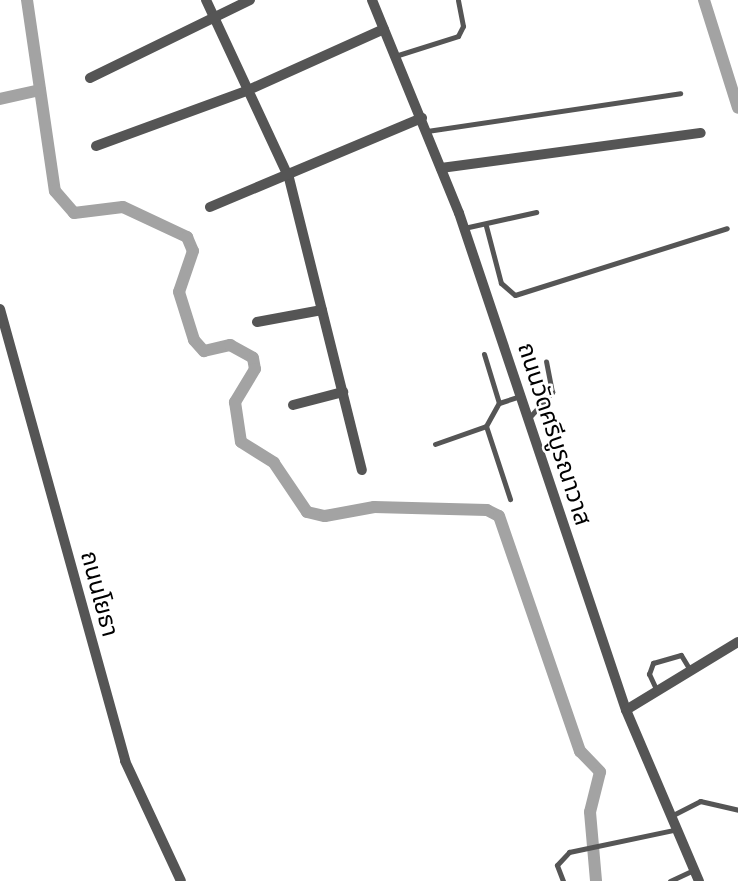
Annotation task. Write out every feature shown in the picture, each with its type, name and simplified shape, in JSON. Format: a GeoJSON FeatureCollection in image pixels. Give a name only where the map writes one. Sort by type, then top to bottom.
{"type":"FeatureCollection","features":[{"type":"Feature","properties":{"kind":"street"},"geometry":{"type":"LineString","coordinates":[[206,0],[246,91],[289,178],[362,470]]}},
{"type":"Feature","properties":{"kind":"street"},"geometry":{"type":"LineString","coordinates":[[90,79],[212,15],[250,0]]}},
{"type":"Feature","properties":{"kind":"street","name":"ถนนวัดศรีบูรณาวาส"},"geometry":{"type":"LineString","coordinates":[[372,0],[422,118],[464,228],[626,709],[697,876]]}},
{"type":"Feature","properties":{"kind":"street"},"geometry":{"type":"LineString","coordinates":[[96,146],[246,91],[384,29]]}},
{"type":"Feature","properties":{"kind":"street"},"geometry":{"type":"LineString","coordinates":[[210,207],[289,178],[422,118]]}},
{"type":"Feature","properties":{"kind":"street"},"geometry":{"type":"LineString","coordinates":[[441,168],[701,132]]}},
{"type":"Feature","properties":{"kind":"street","name":"ถนนโยธา"},"geometry":{"type":"LineString","coordinates":[[0,309],[125,761],[181,881]]}},
{"type":"Feature","properties":{"kind":"street"},"geometry":{"type":"LineString","coordinates":[[257,322],[322,310]]}},
{"type":"Feature","properties":{"kind":"street"},"geometry":{"type":"LineString","coordinates":[[293,405],[343,392]]}},
{"type":"Feature","properties":{"kind":"street"},"geometry":{"type":"LineString","coordinates":[[626,709],[738,642]]}},
{"type":"Feature","properties":{"kind":"lane"},"geometry":{"type":"LineString","coordinates":[[395,56],[458,36],[463,26],[458,0]]}},
{"type":"Feature","properties":{"kind":"lane"},"geometry":{"type":"LineString","coordinates":[[427,131],[680,93]]}},
{"type":"Feature","properties":{"kind":"lane"},"geometry":{"type":"LineString","coordinates":[[464,228],[486,226],[536,212]]}},
{"type":"Feature","properties":{"kind":"lane"},"geometry":{"type":"LineString","coordinates":[[486,226],[501,283],[515,295],[727,228]]}},
{"type":"Feature","properties":{"kind":"lane"},"geometry":{"type":"LineString","coordinates":[[484,354],[499,403]]}},
{"type":"Feature","properties":{"kind":"lane"},"geometry":{"type":"LineString","coordinates":[[527,420],[552,392],[546,362]]}},
{"type":"Feature","properties":{"kind":"lane"},"geometry":{"type":"LineString","coordinates":[[435,444],[486,426],[499,403],[520,396]]}},
{"type":"Feature","properties":{"kind":"lane"},"geometry":{"type":"LineString","coordinates":[[486,426],[510,499]]}},
{"type":"Feature","properties":{"kind":"lane"},"geometry":{"type":"LineString","coordinates":[[657,691],[649,674],[653,663],[681,655],[690,671]]}},
{"type":"Feature","properties":{"kind":"lane"},"geometry":{"type":"LineString","coordinates":[[671,816],[700,801],[738,810]]}},
{"type":"Feature","properties":{"kind":"lane"},"geometry":{"type":"LineString","coordinates":[[563,881],[561,857],[612,841],[678,829]]}},
{"type":"Feature","properties":{"kind":"lane"},"geometry":{"type":"LineString","coordinates":[[670,881],[697,876]]}},
{"type":"Feature","properties":{"kind":"waterway"},"geometry":{"type":"LineString","coordinates":[[27,0],[55,191],[74,213],[123,207],[187,237],[193,251],[179,292],[194,340],[204,351],[230,345],[253,358],[255,369],[235,402],[241,442],[274,463],[307,512],[325,516],[374,507],[487,510],[499,516],[580,751],[600,772],[590,812],[596,881]]}},
{"type":"Feature","properties":{"kind":"waterway"},"geometry":{"type":"LineString","coordinates":[[704,0],[738,108]]}},
{"type":"Feature","properties":{"kind":"waterway"},"geometry":{"type":"LineString","coordinates":[[0,99],[40,90]]}}]}
